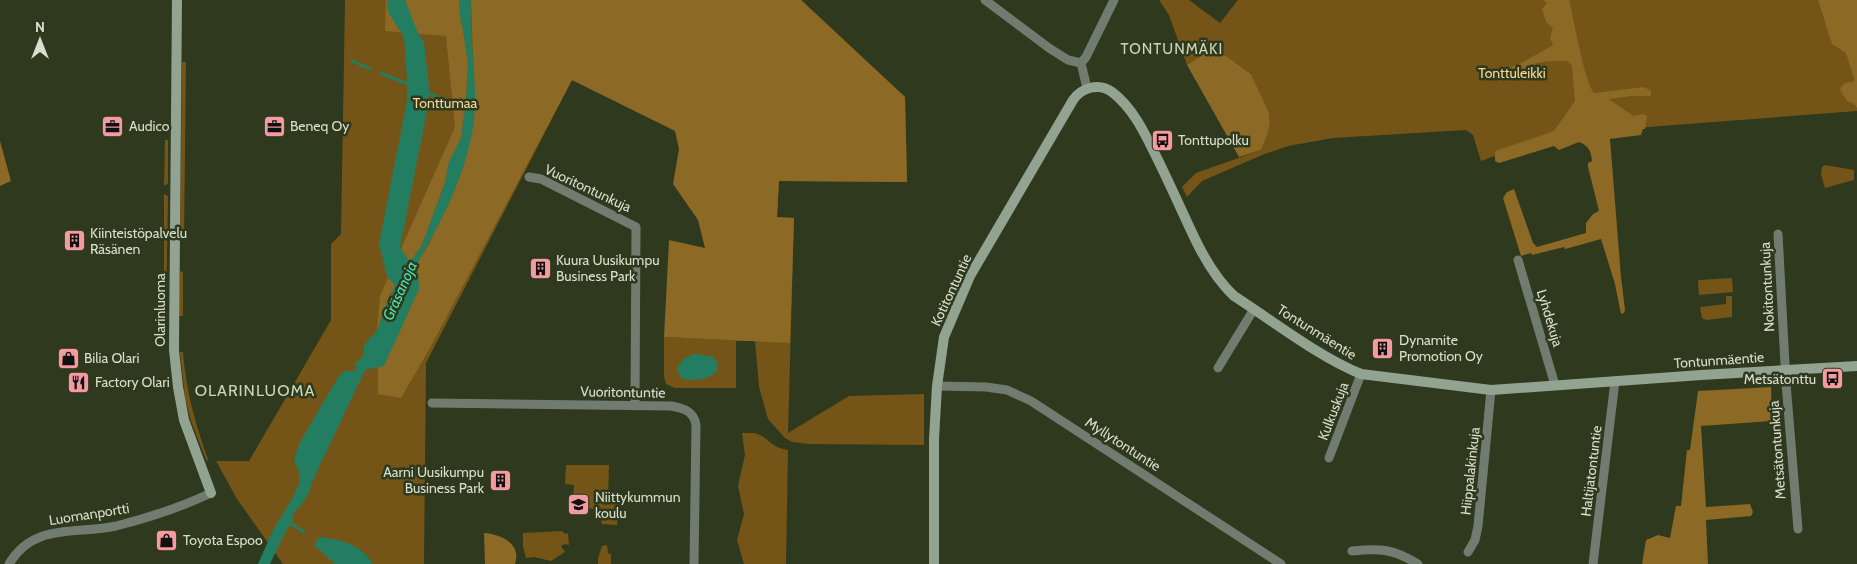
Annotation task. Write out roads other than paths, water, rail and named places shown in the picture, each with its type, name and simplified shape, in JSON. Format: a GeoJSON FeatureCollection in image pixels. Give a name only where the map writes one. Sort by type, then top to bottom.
{"type":"FeatureCollection","features":[{"type":"Feature","properties":{"kind":"street","name":"Olarinluoma"},"geometry":{"type":"LineString","coordinates":[[177,0],[174,350],[184,420],[211,493]]}},
{"type":"Feature","properties":{"kind":"street"},"geometry":{"type":"LineString","coordinates":[[984,0],[1049,48],[1068,60],[1081,62]]}},
{"type":"Feature","properties":{"kind":"street"},"geometry":{"type":"LineString","coordinates":[[1081,62],[1086,57],[1114,0]]}},
{"type":"Feature","properties":{"kind":"street"},"geometry":{"type":"LineString","coordinates":[[1081,62],[1087,88]]}},
{"type":"Feature","properties":{"kind":"street","name":"Tontunmäentie"},"geometry":{"type":"LineString","coordinates":[[1087,88],[1103,88],[1112,91],[1135,117],[1178,199],[1197,244],[1216,277],[1234,296],[1342,365],[1361,374],[1491,390],[1857,366]]}},
{"type":"Feature","properties":{"kind":"street","name":"Kotitontuntie"},"geometry":{"type":"LineString","coordinates":[[934,564],[934,438],[937,386],[944,337],[970,276],[1073,100],[1078,93],[1087,88]]}},
{"type":"Feature","properties":{"kind":"street","name":"Vuoritontunkuja"},"geometry":{"type":"LineString","coordinates":[[529,177],[541,179],[636,227],[635,406]]}},
{"type":"Feature","properties":{"kind":"street","name":"Nokitontunkuja"},"geometry":{"type":"LineString","coordinates":[[1778,234],[1785,370]]}},
{"type":"Feature","properties":{"kind":"street","name":"Lyhdekuja"},"geometry":{"type":"LineString","coordinates":[[1518,260],[1555,385]]}},
{"type":"Feature","properties":{"kind":"street"},"geometry":{"type":"LineString","coordinates":[[1218,368],[1254,309]]}},
{"type":"Feature","properties":{"kind":"street","name":"Metsätontunkuja"},"geometry":{"type":"LineString","coordinates":[[1785,370],[1798,528]]}},
{"type":"Feature","properties":{"kind":"street","name":"Kulkuskuja"},"geometry":{"type":"LineString","coordinates":[[1329,458],[1361,374]]}},
{"type":"Feature","properties":{"kind":"street","name":"Haltijatontuntie"},"geometry":{"type":"LineString","coordinates":[[1593,564],[1615,381]]}},
{"type":"Feature","properties":{"kind":"street","name":"Myllytontuntie"},"geometry":{"type":"LineString","coordinates":[[937,386],[986,387],[1007,390],[1031,401],[1281,564]]}},
{"type":"Feature","properties":{"kind":"street","name":"Hiippalakinkuja"},"geometry":{"type":"LineString","coordinates":[[1468,552],[1475,540],[1478,526],[1491,390]]}},
{"type":"Feature","properties":{"kind":"street","name":"Vuoritontuntie"},"geometry":{"type":"LineString","coordinates":[[432,402],[671,406],[690,412],[695,419],[694,564]]}},
{"type":"Feature","properties":{"kind":"street","name":"Luomanportti"},"geometry":{"type":"LineString","coordinates":[[9,564],[24,546],[45,534],[115,526],[156,514],[211,493]]}},
{"type":"Feature","properties":{"kind":"street"},"geometry":{"type":"LineString","coordinates":[[1352,551],[1390,550],[1418,564]]}},
{"type":"Feature","properties":{"kind":"water","name":"Gräsanoja"},"geometry":{"type":"Polygon","coordinates":[[[387,0],[405,0],[417,31],[424,43],[429,88],[428,106],[400,247],[410,262],[422,245],[445,183],[449,162],[461,138],[466,102],[468,63],[459,0],[471,0],[475,80],[473,129],[454,191],[436,230],[415,267],[418,271],[419,289],[384,366],[365,370],[307,495],[300,507],[293,513],[292,524],[287,529],[270,564],[258,564],[273,530],[300,482],[299,472],[294,460],[300,442],[339,376],[346,370],[352,372],[357,368],[355,364],[364,355],[364,345],[377,331],[395,286],[387,276],[379,244],[407,101],[407,80],[404,37],[388,12],[387,0]]]}},
{"type":"Feature","properties":{"kind":"water"},"geometry":{"type":"Polygon","coordinates":[[[696,354],[713,357],[717,364],[714,374],[694,380],[681,378],[677,369],[680,363],[687,357],[696,354]]]}},
{"type":"Feature","properties":{"kind":"water"},"geometry":{"type":"Polygon","coordinates":[[[319,537],[342,541],[356,547],[373,564],[335,564],[314,545],[319,537]]]}},
{"type":"Feature","properties":{"kind":"waterway"},"geometry":{"type":"LineString","coordinates":[[352,61],[370,69]]}},
{"type":"Feature","properties":{"kind":"waterway"},"geometry":{"type":"LineString","coordinates":[[381,73],[410,85]]}},
{"type":"Feature","properties":{"kind":"waterway"},"geometry":{"type":"LineString","coordinates":[[425,92],[468,109]]}},
{"type":"Feature","properties":{"kind":"waterway"},"geometry":{"type":"LineString","coordinates":[[290,523],[304,532]]}},
{"type":"Feature","properties":{"kind":"place","name":"Audico"},"geometry":{"type":"Point","coordinates":[113,126]}},
{"type":"Feature","properties":{"kind":"place","name":"Beneq Oy"},"geometry":{"type":"Point","coordinates":[274,126]}},
{"type":"Feature","properties":{"kind":"place","name":"Tonttupolku"},"geometry":{"type":"Point","coordinates":[1162,140]}},
{"type":"Feature","properties":{"kind":"place","name":"Kiinteistöpalvelu Räsänen"},"geometry":{"type":"Point","coordinates":[74,241]}},
{"type":"Feature","properties":{"kind":"place","name":"Kuura Uusikumpu Business Park"},"geometry":{"type":"Point","coordinates":[540,268]}},
{"type":"Feature","properties":{"kind":"place","name":"Dynamite Promotion Oy"},"geometry":{"type":"Point","coordinates":[1383,348]}},
{"type":"Feature","properties":{"kind":"place","name":"Bilia Olari"},"geometry":{"type":"Point","coordinates":[68,358]}},
{"type":"Feature","properties":{"kind":"place","name":"Metsätonttu"},"geometry":{"type":"Point","coordinates":[1832,379]}},
{"type":"Feature","properties":{"kind":"place","name":"Factory Olari"},"geometry":{"type":"Point","coordinates":[79,382]}},
{"type":"Feature","properties":{"kind":"place","name":"Aarni Uusikumpu Business Park"},"geometry":{"type":"Point","coordinates":[500,480]}},
{"type":"Feature","properties":{"kind":"place","name":"Niittykummun koulu"},"geometry":{"type":"Point","coordinates":[579,505]}},
{"type":"Feature","properties":{"kind":"place","name":"Toyota Espoo"},"geometry":{"type":"Point","coordinates":[167,540]}},
{"type":"Feature","properties":{"kind":"district","name":"TONTUNMÄKI"},"geometry":{"type":"Point","coordinates":[1172,49]}},
{"type":"Feature","properties":{"kind":"district","name":"OLARINLUOMA"},"geometry":{"type":"Point","coordinates":[255,390]}},
{"type":"Feature","properties":{"kind":"park label","name":"Tonttuleikki"},"geometry":{"type":"Point","coordinates":[1512,73]}},
{"type":"Feature","properties":{"kind":"park label","name":"Tonttumaa"},"geometry":{"type":"Point","coordinates":[445,103]}}]}
